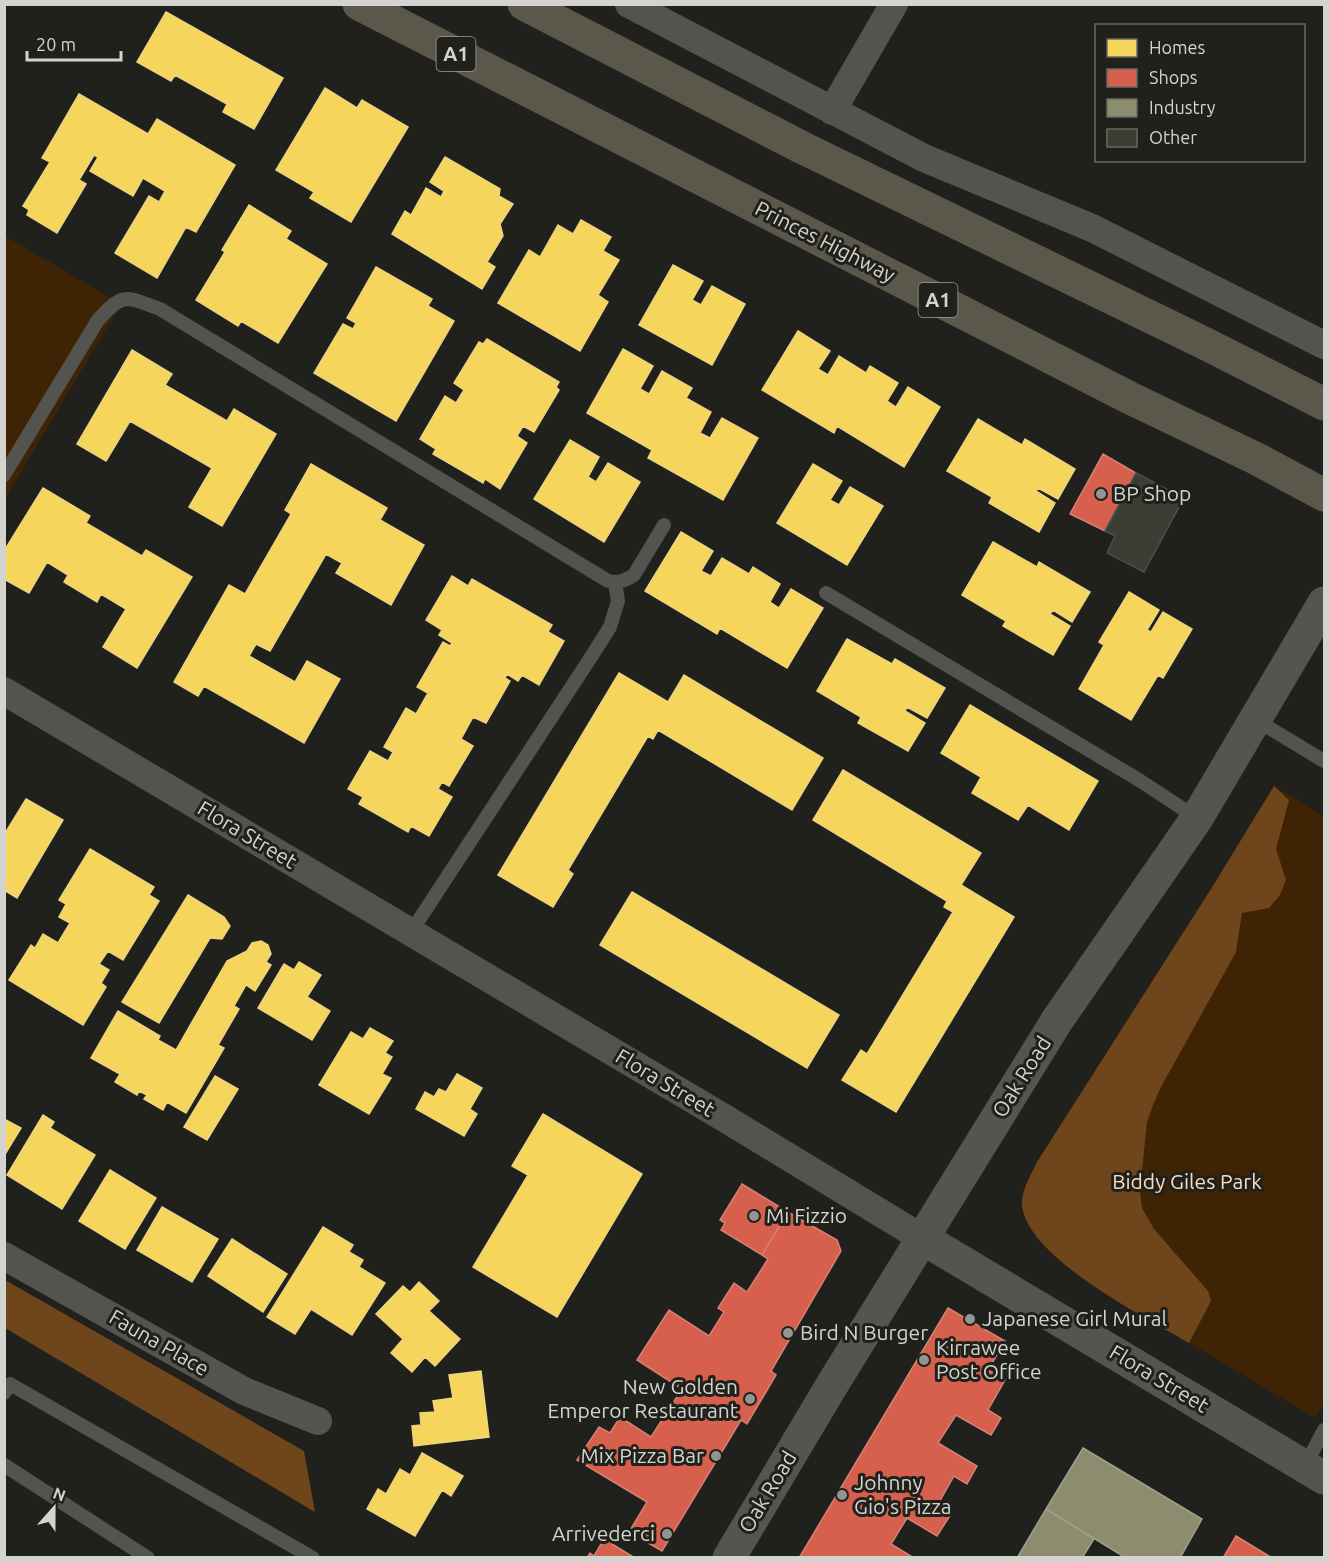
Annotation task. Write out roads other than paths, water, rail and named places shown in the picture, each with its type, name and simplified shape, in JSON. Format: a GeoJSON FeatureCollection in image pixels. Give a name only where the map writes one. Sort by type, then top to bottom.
{"type":"FeatureCollection","features":[{"type":"Feature","properties":{"kind":"highway","name":"Princes Highway"},"geometry":{"type":"LineString","coordinates":[[359,4],[1119,393],[1257,459],[1324,495]]}},
{"type":"Feature","properties":{"kind":"highway"},"geometry":{"type":"LineString","coordinates":[[524,4],[803,148],[1204,343],[1324,404]]}},
{"type":"Feature","properties":{"kind":"street"},"geometry":{"type":"LineString","coordinates":[[629,4],[924,158],[1092,228],[1324,345]]}},
{"type":"Feature","properties":{"kind":"street"},"geometry":{"type":"LineString","coordinates":[[832,111],[894,4]]}},
{"type":"Feature","properties":{"kind":"street","name":"Oak Road"},"geometry":{"type":"LineString","coordinates":[[729,1557],[832,1384],[1056,1022],[1197,818],[1324,603]]}},
{"type":"Feature","properties":{"kind":"street","name":"Flora Street"},"geometry":{"type":"LineString","coordinates":[[4,690],[1315,1472]]}},
{"type":"Feature","properties":{"kind":"street","name":"Fauna Place"},"geometry":{"type":"LineString","coordinates":[[4,1256],[244,1391],[318,1421]]}},
{"type":"Feature","properties":{"kind":"lane"},"geometry":{"type":"LineString","coordinates":[[4,475],[98,320],[111,306],[120,300],[129,298],[160,309],[608,581],[615,583],[628,579],[634,574],[664,525]]}},
{"type":"Feature","properties":{"kind":"lane"},"geometry":{"type":"LineString","coordinates":[[411,932],[610,627],[618,601],[615,583]]}},
{"type":"Feature","properties":{"kind":"lane"},"geometry":{"type":"LineString","coordinates":[[826,593],[1139,780],[1197,818]]}},
{"type":"Feature","properties":{"kind":"lane"},"geometry":{"type":"LineString","coordinates":[[1256,720],[1324,761]]}},
{"type":"Feature","properties":{"kind":"lane"},"geometry":{"type":"LineString","coordinates":[[4,1394],[10,1384],[313,1557]]}},
{"type":"Feature","properties":{"kind":"lane"},"geometry":{"type":"LineString","coordinates":[[1315,1472],[1324,1431]]}},
{"type":"Feature","properties":{"kind":"lane"},"geometry":{"type":"LineString","coordinates":[[4,1465],[148,1557]]}},
{"type":"Feature","properties":{"kind":"place","name":"BP Shop"},"geometry":{"type":"Point","coordinates":[1101,494]}},
{"type":"Feature","properties":{"kind":"place","name":"Mi Fizzio"},"geometry":{"type":"Point","coordinates":[754,1216]}},
{"type":"Feature","properties":{"kind":"place","name":"Japanese Girl Mural"},"geometry":{"type":"Point","coordinates":[970,1319]}},
{"type":"Feature","properties":{"kind":"place","name":"Bird N Burger"},"geometry":{"type":"Point","coordinates":[788,1333]}},
{"type":"Feature","properties":{"kind":"place","name":"Kirrawee Post Office"},"geometry":{"type":"Point","coordinates":[924,1360]}},
{"type":"Feature","properties":{"kind":"place","name":"New Golden Emperor Restaurant"},"geometry":{"type":"Point","coordinates":[750,1399]}},
{"type":"Feature","properties":{"kind":"place","name":"Mix Pizza Bar"},"geometry":{"type":"Point","coordinates":[716,1456]}},
{"type":"Feature","properties":{"kind":"place","name":"Johnny Gio's Pizza"},"geometry":{"type":"Point","coordinates":[842,1495]}},
{"type":"Feature","properties":{"kind":"place","name":"Arrivederci"},"geometry":{"type":"Point","coordinates":[667,1534]}},
{"type":"Feature","properties":{"kind":"park label","name":"Biddy Giles Park"},"geometry":{"type":"Point","coordinates":[1187,1182]}}]}
